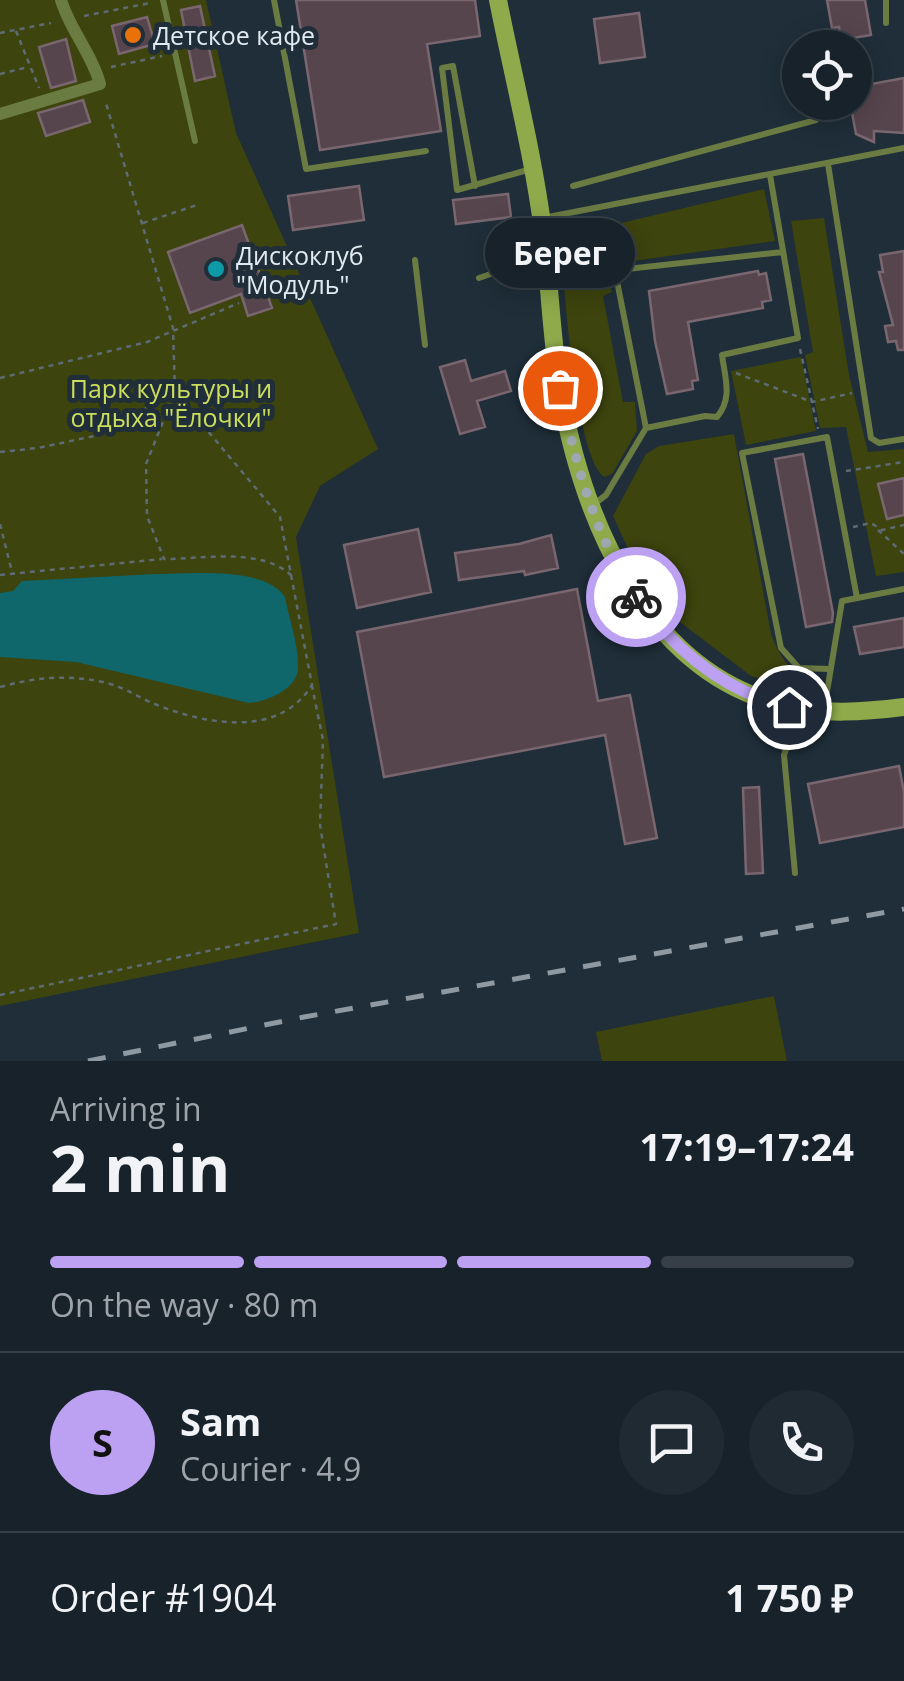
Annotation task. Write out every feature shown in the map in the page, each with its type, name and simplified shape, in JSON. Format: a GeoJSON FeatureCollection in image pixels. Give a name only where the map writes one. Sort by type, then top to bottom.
{"type":"FeatureCollection","features":[{"type":"Feature","properties":{"kind":"street"},"geometry":{"type":"LineString","coordinates":[[0,114],[98,77],[67,20],[61,0]]}},
{"type":"Feature","properties":{"kind":"street"},"geometry":{"type":"LineString","coordinates":[[498,0],[541,219],[560,388],[593,505],[624,579],[677,646],[708,670],[750,694],[800,708],[904,707]]}},
{"type":"Feature","properties":{"kind":"lane"},"geometry":{"type":"LineString","coordinates":[[162,0],[195,141]]}},
{"type":"Feature","properties":{"kind":"lane"},"geometry":{"type":"LineString","coordinates":[[274,0],[306,168],[426,151]]}},
{"type":"Feature","properties":{"kind":"lane"},"geometry":{"type":"LineString","coordinates":[[886,0],[886,23]]}},
{"type":"Feature","properties":{"kind":"lane"},"geometry":{"type":"LineString","coordinates":[[475,186],[453,66],[442,68],[457,190],[475,186],[532,169]]}},
{"type":"Feature","properties":{"kind":"lane"},"geometry":{"type":"LineString","coordinates":[[574,186],[816,120]]}},
{"type":"Feature","properties":{"kind":"lane"},"geometry":{"type":"LineString","coordinates":[[541,219],[904,148]]}},
{"type":"Feature","properties":{"kind":"lane"},"geometry":{"type":"LineString","coordinates":[[828,164],[871,438],[879,443],[904,440]]}},
{"type":"Feature","properties":{"kind":"lane"},"geometry":{"type":"LineString","coordinates":[[646,428],[717,417],[728,396],[722,355],[798,338],[770,175]]}},
{"type":"Feature","properties":{"kind":"lane"},"geometry":{"type":"LineString","coordinates":[[478,278],[502,270],[503,228]]}},
{"type":"Feature","properties":{"kind":"lane"},"geometry":{"type":"LineString","coordinates":[[590,273],[783,252]]}},
{"type":"Feature","properties":{"kind":"lane"},"geometry":{"type":"LineString","coordinates":[[415,260],[424,345]]}},
{"type":"Feature","properties":{"kind":"lane"},"geometry":{"type":"LineString","coordinates":[[593,505],[606,495],[646,428],[615,271]]}},
{"type":"Feature","properties":{"kind":"lane"},"geometry":{"type":"LineString","coordinates":[[829,669],[800,668],[781,648],[742,453],[828,437],[857,598]]}},
{"type":"Feature","properties":{"kind":"lane"},"geometry":{"type":"LineString","coordinates":[[824,710],[842,601],[904,588]]}},
{"type":"Feature","properties":{"kind":"lane"},"geometry":{"type":"LineString","coordinates":[[795,873],[784,755],[800,708]]}},
{"type":"Feature","properties":{"kind":"path"},"geometry":{"type":"LineString","coordinates":[[0,33],[162,0]]}},
{"type":"Feature","properties":{"kind":"path"},"geometry":{"type":"LineString","coordinates":[[15,30],[44,100]]}},
{"type":"Feature","properties":{"kind":"path"},"geometry":{"type":"LineString","coordinates":[[164,559],[147,516],[146,464],[176,392],[173,328],[98,77],[174,54]]}},
{"type":"Feature","properties":{"kind":"path"},"geometry":{"type":"LineString","coordinates":[[0,74],[30,66]]}},
{"type":"Feature","properties":{"kind":"path"},"geometry":{"type":"LineString","coordinates":[[142,224],[200,204]]}},
{"type":"Feature","properties":{"kind":"path"},"geometry":{"type":"LineString","coordinates":[[0,378],[147,342],[239,303]]}},
{"type":"Feature","properties":{"kind":"path"},"geometry":{"type":"LineString","coordinates":[[798,338],[820,438]]}},
{"type":"Feature","properties":{"kind":"path"},"geometry":{"type":"LineString","coordinates":[[724,368],[812,402],[863,391]]}},
{"type":"Feature","properties":{"kind":"path"},"geometry":{"type":"LineString","coordinates":[[0,452],[99,435],[176,392]]}},
{"type":"Feature","properties":{"kind":"path"},"geometry":{"type":"LineString","coordinates":[[0,995],[336,924],[320,825],[323,740],[280,517],[176,392]]}},
{"type":"Feature","properties":{"kind":"path"},"geometry":{"type":"LineString","coordinates":[[834,472],[904,462]]}},
{"type":"Feature","properties":{"kind":"path"},"geometry":{"type":"LineString","coordinates":[[844,528],[872,523],[904,554]]}},
{"type":"Feature","properties":{"kind":"path"},"geometry":{"type":"LineString","coordinates":[[0,524],[12,574]]}},
{"type":"Feature","properties":{"kind":"path"},"geometry":{"type":"LineString","coordinates":[[877,528],[904,526]]}},
{"type":"Feature","properties":{"kind":"path"},"geometry":{"type":"LineString","coordinates":[[0,575],[164,559],[257,560],[279,566],[292,576]]}},
{"type":"Feature","properties":{"kind":"path"},"geometry":{"type":"LineString","coordinates":[[0,686],[50,676],[87,680],[119,686],[182,712],[245,723],[286,712],[302,700],[312,685]]}},
{"type":"Feature","properties":{"kind":"green space","name":"Парк культуры и отдыха \"Ёлочки\""},"geometry":{"type":"Polygon","coordinates":[[[0,0],[206,0],[236,133],[378,449],[320,486],[296,537],[359,933],[0,1006],[0,0]]]}},
{"type":"Feature","properties":{"kind":"green space"},"geometry":{"type":"Polygon","coordinates":[[[764,189],[775,241],[569,270],[567,236],[764,189]]]}},
{"type":"Feature","properties":{"kind":"green space"},"geometry":{"type":"Polygon","coordinates":[[[824,218],[849,375],[868,452],[904,449],[904,572],[876,576],[846,427],[820,428],[805,355],[813,352],[791,221],[824,218]]]}},
{"type":"Feature","properties":{"kind":"green space"},"geometry":{"type":"Polygon","coordinates":[[[603,277],[609,281],[612,292],[603,296],[623,402],[635,402],[637,431],[612,474],[605,477],[596,466],[581,420],[564,286],[567,282],[603,277]]]}},
{"type":"Feature","properties":{"kind":"green space"},"geometry":{"type":"Polygon","coordinates":[[[801,357],[816,431],[746,445],[731,371],[801,357]]]}},
{"type":"Feature","properties":{"kind":"green space"},"geometry":{"type":"Polygon","coordinates":[[[734,434],[771,634],[788,664],[800,675],[817,682],[811,696],[751,676],[676,619],[643,581],[613,516],[646,454],[659,446],[734,434]]]}},
{"type":"Feature","properties":{"kind":"green space"},"geometry":{"type":"Polygon","coordinates":[[[774,996],[787,1061],[602,1061],[596,1032],[774,996]]]}},
{"type":"Feature","properties":{"kind":"shaded area"},"geometry":{"type":"Polygon","coordinates":[[[156,574],[244,576],[275,587],[285,597],[295,641],[298,668],[293,682],[272,697],[249,703],[76,662],[0,657],[0,593],[13,591],[22,581],[156,574]]]}},
{"type":"Feature","properties":{"kind":"building"},"geometry":{"type":"Polygon","coordinates":[[[296,0],[475,0],[480,36],[427,44],[441,131],[320,150],[296,0]]]}},
{"type":"Feature","properties":{"kind":"building"},"geometry":{"type":"Polygon","coordinates":[[[827,0],[865,0],[870,30],[832,28],[827,0]]]}},
{"type":"Feature","properties":{"kind":"building"},"geometry":{"type":"Polygon","coordinates":[[[200,6],[215,76],[195,81],[181,10],[200,6]]]}},
{"type":"Feature","properties":{"kind":"building"},"geometry":{"type":"Polygon","coordinates":[[[639,13],[645,57],[600,63],[594,19],[639,13]]]}},
{"type":"Feature","properties":{"kind":"building","name":"Детское кафе"},"geometry":{"type":"Polygon","coordinates":[[[147,17],[155,44],[119,54],[112,26],[147,17]]]}},
{"type":"Feature","properties":{"kind":"building"},"geometry":{"type":"Polygon","coordinates":[[[66,39],[76,81],[51,88],[39,47],[66,39]]]}},
{"type":"Feature","properties":{"kind":"building"},"geometry":{"type":"Polygon","coordinates":[[[904,78],[904,133],[874,131],[874,142],[856,134],[853,120],[872,120],[872,84],[904,78]]]}},
{"type":"Feature","properties":{"kind":"building"},"geometry":{"type":"Polygon","coordinates":[[[83,100],[90,122],[46,136],[38,113],[83,100]]]}},
{"type":"Feature","properties":{"kind":"building"},"geometry":{"type":"Polygon","coordinates":[[[359,186],[364,220],[293,230],[288,196],[359,186]]]}},
{"type":"Feature","properties":{"kind":"building"},"geometry":{"type":"Polygon","coordinates":[[[508,194],[511,217],[456,224],[453,200],[508,194]]]}},
{"type":"Feature","properties":{"kind":"building","name":"Дискоклуб \"Модуль\""},"geometry":{"type":"Polygon","coordinates":[[[242,225],[272,308],[248,316],[241,294],[190,313],[168,252],[242,225]]]}},
{"type":"Feature","properties":{"kind":"building"},"geometry":{"type":"Polygon","coordinates":[[[904,251],[904,350],[898,350],[896,341],[888,342],[885,326],[893,325],[879,272],[883,272],[880,255],[904,251]]]}},
{"type":"Feature","properties":{"kind":"building"},"geometry":{"type":"Polygon","coordinates":[[[758,271],[759,275],[766,273],[771,300],[762,302],[763,308],[688,322],[698,380],[692,381],[693,389],[667,394],[649,291],[758,271]]]}},
{"type":"Feature","properties":{"kind":"building"},"geometry":{"type":"Polygon","coordinates":[[[465,360],[471,381],[505,371],[511,391],[477,401],[485,427],[460,434],[440,367],[465,360]]]}},
{"type":"Feature","properties":{"kind":"building"},"geometry":{"type":"Polygon","coordinates":[[[803,454],[833,613],[832,622],[806,627],[775,459],[803,454]]]}},
{"type":"Feature","properties":{"kind":"building"},"geometry":{"type":"Polygon","coordinates":[[[904,478],[904,515],[887,519],[878,484],[904,478]]]}},
{"type":"Feature","properties":{"kind":"building"},"geometry":{"type":"Polygon","coordinates":[[[418,529],[431,592],[357,608],[344,545],[418,529]]]}},
{"type":"Feature","properties":{"kind":"building"},"geometry":{"type":"Polygon","coordinates":[[[551,535],[558,568],[459,580],[455,553],[551,535]]]}},
{"type":"Feature","properties":{"kind":"building"},"geometry":{"type":"Polygon","coordinates":[[[577,589],[598,701],[630,695],[657,838],[625,844],[605,735],[384,777],[357,632],[577,589]]]}},
{"type":"Feature","properties":{"kind":"building"},"geometry":{"type":"Polygon","coordinates":[[[904,618],[904,647],[860,654],[854,627],[904,618]]]}},
{"type":"Feature","properties":{"kind":"building"},"geometry":{"type":"Polygon","coordinates":[[[899,766],[904,827],[820,843],[808,784],[899,766]]]}},
{"type":"Feature","properties":{"kind":"building"},"geometry":{"type":"Polygon","coordinates":[[[759,787],[763,873],[746,874],[743,788],[759,787]]]}},
{"type":"Feature","properties":{"kind":"railway"},"geometry":{"type":"LineString","coordinates":[[88,1061],[304,1017],[904,909]]}},
{"type":"Feature","properties":{"kind":"way so far"},"geometry":{"type":"LineString","coordinates":[[560,388],[604,536],[636,597]]}},
{"type":"Feature","properties":{"kind":"place","name":"Детское кафе"},"geometry":{"type":"Point","coordinates":[133,35]}},
{"type":"Feature","properties":{"kind":"place","name":"Дискоклуб \"Модуль\""},"geometry":{"type":"Point","coordinates":[216,269]}},
{"type":"Feature","properties":{"kind":"place","name":"Берег"},"geometry":{"type":"Point","coordinates":[560,388]}},
{"type":"Feature","properties":{"kind":"route"},"geometry":{"type":"LineString","coordinates":[[636,597],[664,632],[698,663],[750,694],[789,707]]}}]}
